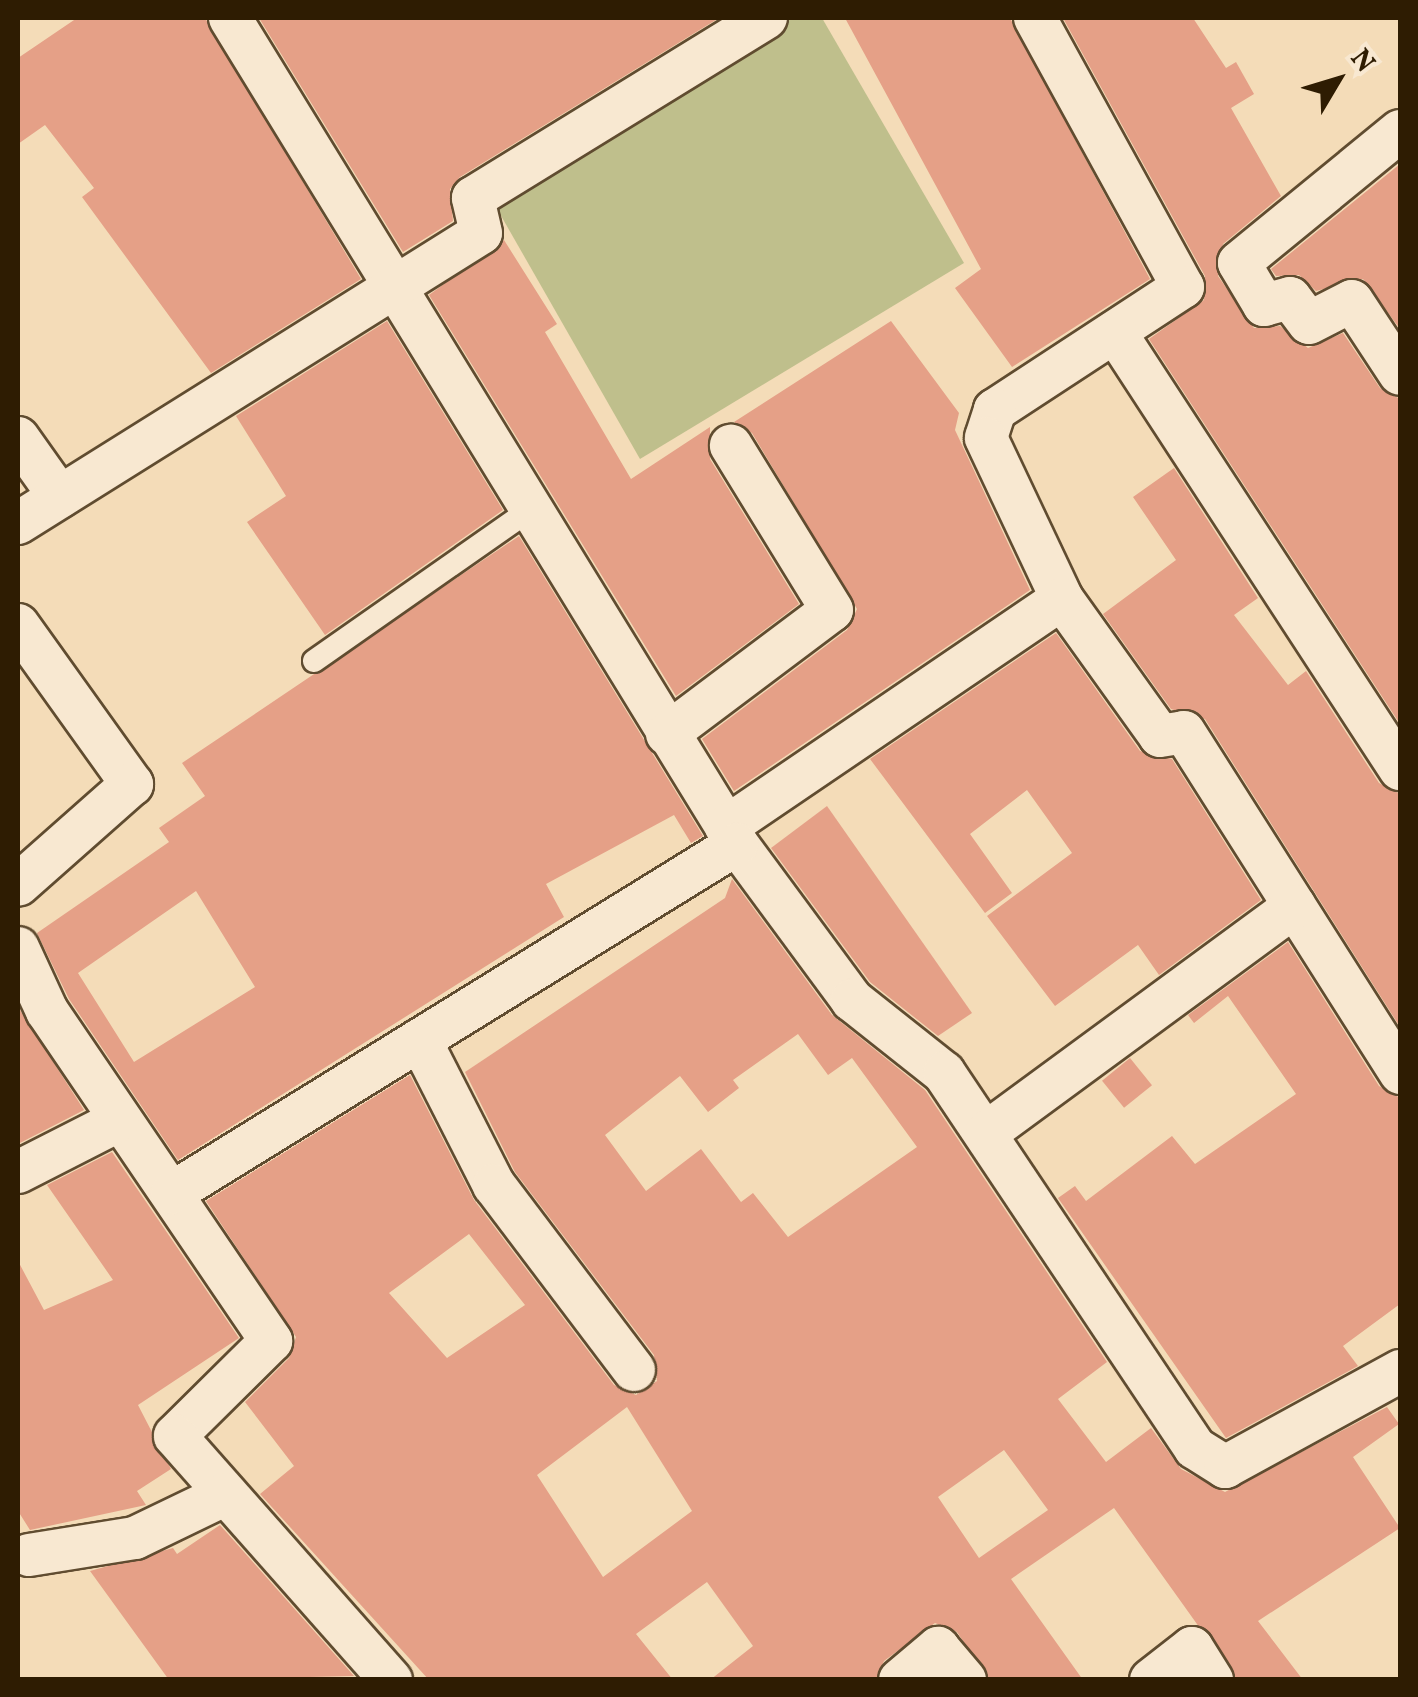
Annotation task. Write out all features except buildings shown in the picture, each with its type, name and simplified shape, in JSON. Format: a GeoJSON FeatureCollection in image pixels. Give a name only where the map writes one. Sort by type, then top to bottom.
{"type":"FeatureCollection","features":[{"type":"Feature","properties":{"kind":"street"},"geometry":{"type":"LineString","coordinates":[[230,18],[398,282],[535,506],[574,588],[732,836],[852,1000],[944,1073],[1195,1448],[1225,1467],[1400,1370]]}},
{"type":"Feature","properties":{"kind":"street"},"geometry":{"type":"LineString","coordinates":[[18,523],[485,229],[474,198],[766,18]]}},
{"type":"Feature","properties":{"kind":"street"},"geometry":{"type":"LineString","coordinates":[[1034,18],[1183,287],[984,422],[1062,599],[1160,736],[1184,732],[1400,1073]]}},
{"type":"Feature","properties":{"kind":"street"},"geometry":{"type":"LineString","coordinates":[[1400,131],[1239,263],[1264,305],[1290,298],[1309,323],[1352,301],[1400,374]]}},
{"type":"Feature","properties":{"kind":"street"},"geometry":{"type":"LineString","coordinates":[[1115,332],[1400,769]]}},
{"type":"Feature","properties":{"kind":"street"},"geometry":{"type":"LineString","coordinates":[[18,438],[60,497]]}},
{"type":"Feature","properties":{"kind":"street"},"geometry":{"type":"LineString","coordinates":[[668,734],[832,610],[732,446]]}},
{"type":"Feature","properties":{"kind":"street"},"geometry":{"type":"LineString","coordinates":[[172,1193],[420,1040],[732,836],[1062,599]]}},
{"type":"Feature","properties":{"kind":"street"},"geometry":{"type":"LineString","coordinates":[[18,625],[132,784],[18,884]]}},
{"type":"Feature","properties":{"kind":"street"},"geometry":{"type":"LineString","coordinates":[[986,1133],[1295,906]]}},
{"type":"Feature","properties":{"kind":"street"},"geometry":{"type":"LineString","coordinates":[[18,948],[118,1121],[172,1193],[271,1341],[175,1436],[391,1680]]}},
{"type":"Feature","properties":{"kind":"street"},"geometry":{"type":"LineString","coordinates":[[420,1040],[494,1185],[634,1370]]}},
{"type":"Feature","properties":{"kind":"street"},"geometry":{"type":"LineString","coordinates":[[18,1172],[118,1121]]}},
{"type":"Feature","properties":{"kind":"street"},"geometry":{"type":"LineString","coordinates":[[22,1550],[135,1538],[226,1494]]}},
{"type":"Feature","properties":{"kind":"street"},"geometry":{"type":"LineString","coordinates":[[900,1680],[938,1648],[965,1680]]}},
{"type":"Feature","properties":{"kind":"street"},"geometry":{"type":"LineString","coordinates":[[1151,1680],[1192,1648],[1212,1680]]}},
{"type":"Feature","properties":{"kind":"lane"},"geometry":{"type":"LineString","coordinates":[[314,662],[535,506]]}},
{"type":"Feature","properties":{"kind":"green space"},"geometry":{"type":"Polygon","coordinates":[[[790,18],[822,18],[964,263],[640,459],[492,200],[790,18]]]}}]}
